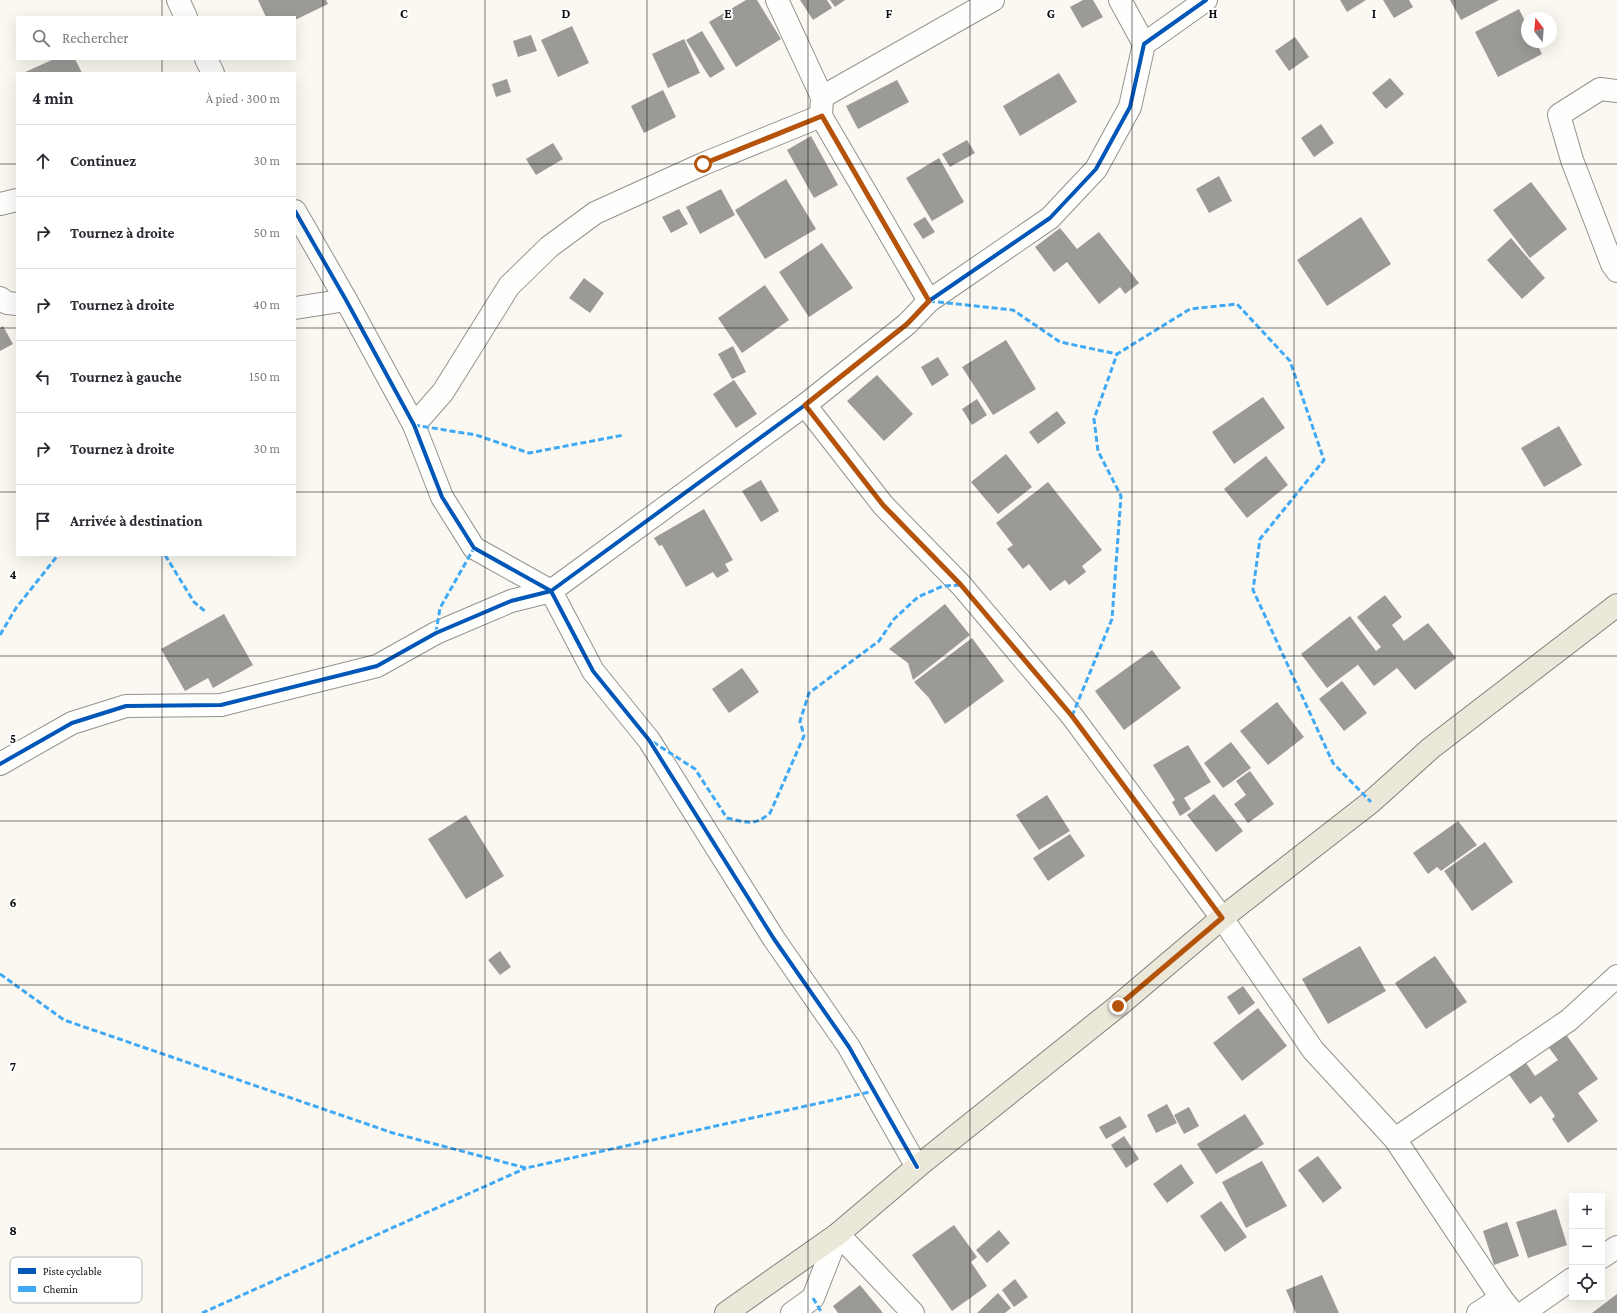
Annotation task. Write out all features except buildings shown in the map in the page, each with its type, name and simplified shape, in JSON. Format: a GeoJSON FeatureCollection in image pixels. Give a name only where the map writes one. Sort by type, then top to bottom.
{"type":"FeatureCollection","features":[{"type":"Feature","properties":{"kind":"main road"},"geometry":{"type":"LineString","coordinates":[[726,1313],[838,1234],[917,1167],[1118,1006],[1222,918],[1371,802],[1431,748],[1617,605]]}},
{"type":"Feature","properties":{"kind":"street"},"geometry":{"type":"LineString","coordinates":[[178,0],[186,16]]}},
{"type":"Feature","properties":{"kind":"street"},"geometry":{"type":"LineString","coordinates":[[777,0],[822,107],[929,301]]}},
{"type":"Feature","properties":{"kind":"street"},"geometry":{"type":"LineString","coordinates":[[414,425],[443,392],[510,286],[549,247],[595,213],[703,164],[822,107],[992,0]]}},
{"type":"Feature","properties":{"kind":"street"},"geometry":{"type":"LineString","coordinates":[[0,764],[72,723],[126,706],[221,705],[377,666],[436,633],[510,601],[551,591],[805,405],[907,324],[929,301],[1050,218],[1096,169],[1130,107],[1144,44],[1120,0]]}},
{"type":"Feature","properties":{"kind":"street"},"geometry":{"type":"LineString","coordinates":[[1144,44],[1206,0]]}},
{"type":"Feature","properties":{"kind":"street"},"geometry":{"type":"LineString","coordinates":[[206,60],[212,72]]}},
{"type":"Feature","properties":{"kind":"street"},"geometry":{"type":"LineString","coordinates":[[1617,91],[1600,89],[1559,115],[1572,160],[1612,264],[1617,271]]}},
{"type":"Feature","properties":{"kind":"street"},"geometry":{"type":"LineString","coordinates":[[0,204],[16,200]]}},
{"type":"Feature","properties":{"kind":"street"},"geometry":{"type":"LineString","coordinates":[[296,213],[346,300],[414,425],[442,497],[474,548],[551,591],[593,671],[649,740],[774,939],[849,1047],[917,1167]]}},
{"type":"Feature","properties":{"kind":"street"},"geometry":{"type":"LineString","coordinates":[[0,298],[7,303],[16,304]]}},
{"type":"Feature","properties":{"kind":"street"},"geometry":{"type":"LineString","coordinates":[[296,308],[346,300]]}},
{"type":"Feature","properties":{"kind":"street"},"geometry":{"type":"LineString","coordinates":[[805,405],[883,505],[961,585],[1072,716],[1222,918],[1313,1050],[1395,1139],[1507,1306],[1478,1313]]}},
{"type":"Feature","properties":{"kind":"street"},"geometry":{"type":"LineString","coordinates":[[1395,1139],[1569,1020],[1617,976]]}},
{"type":"Feature","properties":{"kind":"street"},"geometry":{"type":"LineString","coordinates":[[792,1313],[813,1298],[838,1234],[913,1313]]}},
{"type":"Feature","properties":{"kind":"street"},"geometry":{"type":"LineString","coordinates":[[1605,1256],[1617,1247]]}},
{"type":"Feature","properties":{"kind":"street"},"geometry":{"type":"LineString","coordinates":[[1523,1313],[1569,1281]]}},
{"type":"Feature","properties":{"kind":"marked path"},"geometry":{"type":"LineString","coordinates":[[929,301],[1013,310],[1060,342],[1117,354],[1190,309],[1237,304],[1290,361],[1324,460],[1260,539],[1253,590],[1333,763],[1371,802]]}},
{"type":"Feature","properties":{"kind":"marked path"},"geometry":{"type":"LineString","coordinates":[[1072,716],[1112,619],[1121,496],[1098,451],[1094,419],[1117,354]]}},
{"type":"Feature","properties":{"kind":"marked path"},"geometry":{"type":"LineString","coordinates":[[414,425],[476,435],[529,453],[624,435]]}},
{"type":"Feature","properties":{"kind":"marked path"},"geometry":{"type":"LineString","coordinates":[[436,633],[440,608],[474,548]]}},
{"type":"Feature","properties":{"kind":"marked path"},"geometry":{"type":"LineString","coordinates":[[0,635],[16,608],[57,556]]}},
{"type":"Feature","properties":{"kind":"marked path"},"geometry":{"type":"LineString","coordinates":[[166,556],[194,602],[206,612]]}},
{"type":"Feature","properties":{"kind":"marked path"},"geometry":{"type":"LineString","coordinates":[[653,742],[695,769],[727,818],[745,822],[754,822],[759,820],[770,813],[804,736],[800,721],[809,693],[879,641],[894,619],[918,597],[943,586],[961,585]]}},
{"type":"Feature","properties":{"kind":"marked path"},"geometry":{"type":"LineString","coordinates":[[0,974],[64,1020],[393,1133],[526,1168],[874,1091]]}},
{"type":"Feature","properties":{"kind":"marked path"},"geometry":{"type":"LineString","coordinates":[[202,1313],[526,1168]]}},
{"type":"Feature","properties":{"kind":"marked path"},"geometry":{"type":"LineString","coordinates":[[813,1298],[822,1313]]}},
{"type":"Feature","properties":{"kind":"cycle path"},"geometry":{"type":"LineString","coordinates":[[0,764],[72,723],[126,706],[221,705],[377,666],[436,633],[511,601],[551,591],[805,405],[907,324],[929,301],[1050,218],[1096,169],[1130,107],[1144,44],[1206,0]]}},
{"type":"Feature","properties":{"kind":"cycle path"},"geometry":{"type":"LineString","coordinates":[[296,213],[346,300],[414,425],[442,497],[474,548],[551,591],[593,671],[649,740],[774,939],[849,1047],[917,1167]]}},
{"type":"Feature","properties":{"kind":"route"},"geometry":{"type":"LineString","coordinates":[[703,164],[822,116],[929,301],[907,324],[805,405],[883,505],[961,585],[1072,716],[1222,918],[1118,1006]]}}]}
